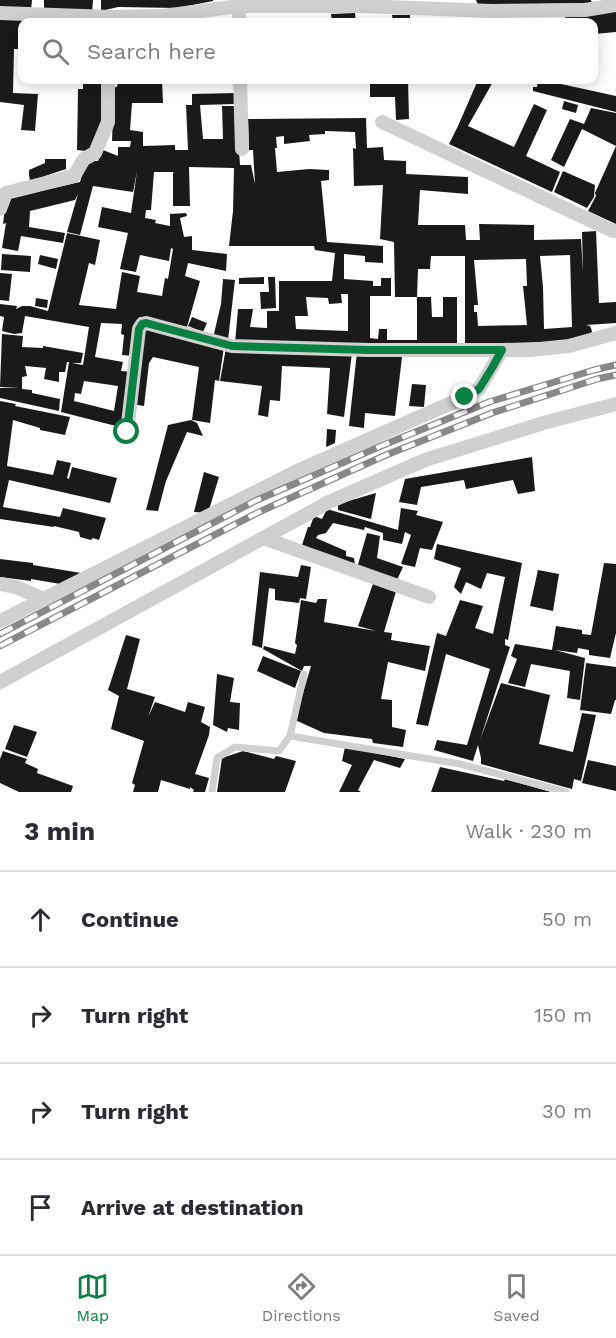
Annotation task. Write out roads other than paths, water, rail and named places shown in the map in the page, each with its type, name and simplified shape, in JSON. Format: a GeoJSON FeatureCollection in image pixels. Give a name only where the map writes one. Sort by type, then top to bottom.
{"type":"FeatureCollection","features":[{"type":"Feature","properties":{"kind":"street"},"geometry":{"type":"LineString","coordinates":[[136,18],[239,6],[361,6],[492,11],[585,10],[608,4]]}},
{"type":"Feature","properties":{"kind":"street"},"geometry":{"type":"LineString","coordinates":[[239,6],[239,18]]}},
{"type":"Feature","properties":{"kind":"street"},"geometry":{"type":"LineString","coordinates":[[0,12],[82,18]]}},
{"type":"Feature","properties":{"kind":"street"},"geometry":{"type":"LineString","coordinates":[[0,209],[6,193],[74,176],[84,159],[95,153],[108,122],[108,84]]}},
{"type":"Feature","properties":{"kind":"street"},"geometry":{"type":"LineString","coordinates":[[240,84],[242,148]]}},
{"type":"Feature","properties":{"kind":"street"},"geometry":{"type":"LineString","coordinates":[[382,122],[616,231]]}},
{"type":"Feature","properties":{"kind":"street"},"geometry":{"type":"LineString","coordinates":[[127,432],[139,329],[142,324],[146,323],[232,346],[368,350],[531,350],[569,346],[616,333]]}},
{"type":"Feature","properties":{"kind":"street"},"geometry":{"type":"LineString","coordinates":[[0,621],[297,471],[465,397],[479,389],[502,350]]}},
{"type":"Feature","properties":{"kind":"street"},"geometry":{"type":"LineString","coordinates":[[0,682],[329,502],[425,460],[547,422],[616,404]]}},
{"type":"Feature","properties":{"kind":"street"},"geometry":{"type":"LineString","coordinates":[[263,538],[429,597]]}},
{"type":"Feature","properties":{"kind":"street"},"geometry":{"type":"LineString","coordinates":[[0,584],[16,587],[44,599]]}},
{"type":"Feature","properties":{"kind":"lane"},"geometry":{"type":"LineString","coordinates":[[212,792],[217,758],[235,747],[279,751],[290,736],[304,674]]}},
{"type":"Feature","properties":{"kind":"lane"},"geometry":{"type":"LineString","coordinates":[[290,736],[460,764],[566,792]]}},
{"type":"Feature","properties":{"kind":"railway"},"geometry":{"type":"LineString","coordinates":[[0,634],[255,501],[489,402],[616,365]]}},
{"type":"Feature","properties":{"kind":"railway"},"geometry":{"type":"LineString","coordinates":[[0,646],[259,512],[386,455],[492,413],[616,375]]}}]}
